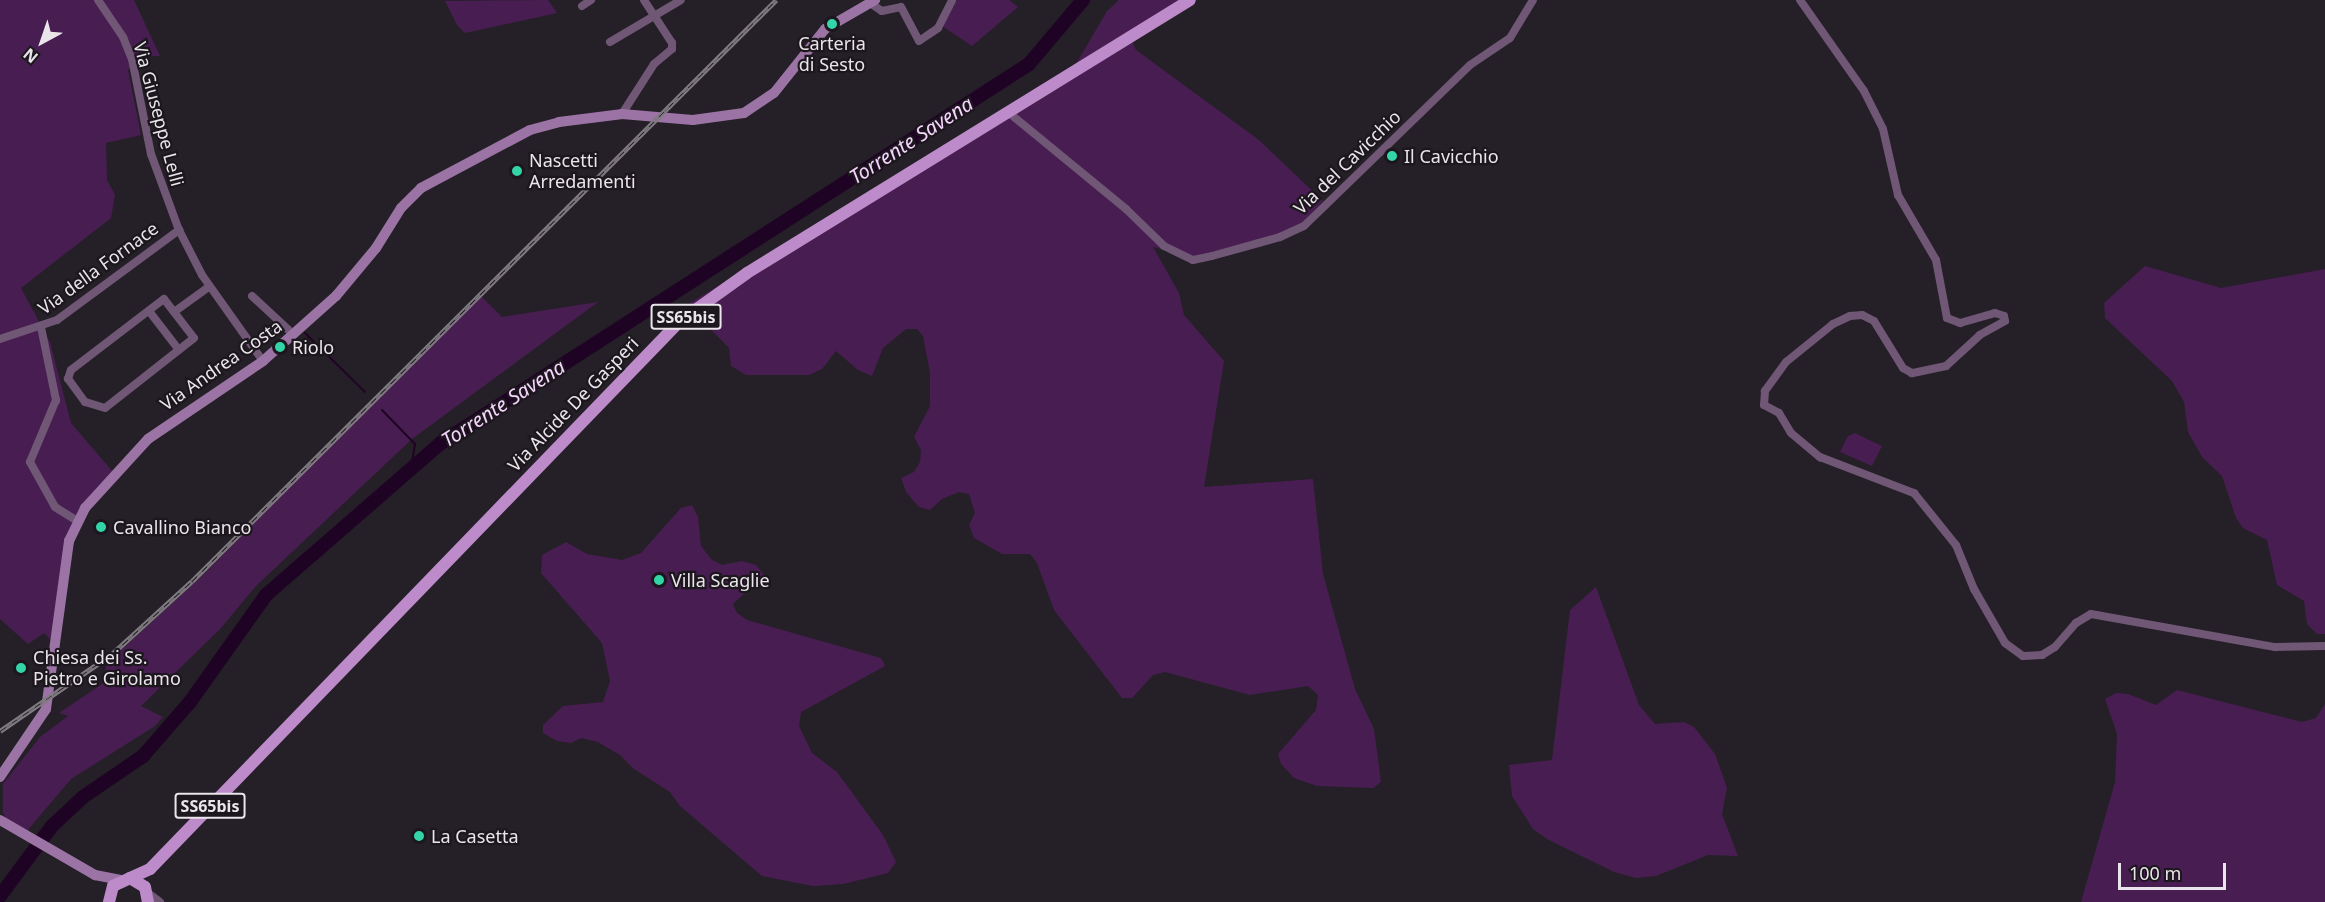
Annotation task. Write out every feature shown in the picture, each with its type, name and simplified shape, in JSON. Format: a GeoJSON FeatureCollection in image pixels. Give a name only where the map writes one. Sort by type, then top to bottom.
{"type":"FeatureCollection","features":[{"type":"Feature","properties":{"kind":"main road","name":"Via Alcide De Gasperi"},"geometry":{"type":"LineString","coordinates":[[125,879],[150,869],[680,321],[737,280],[1190,0]]}},
{"type":"Feature","properties":{"kind":"main road","name":"Via Andrea Costa"},"geometry":{"type":"LineString","coordinates":[[1,774],[46,710],[69,541],[76,520],[148,439],[263,361],[294,335],[357,274],[401,208],[421,188],[530,130],[559,122],[622,114],[693,120],[744,112],[774,93],[825,29],[867,2]]}},
{"type":"Feature","properties":{"kind":"main road"},"geometry":{"type":"LineString","coordinates":[[3,822],[95,875],[125,879],[147,894]]}},
{"type":"Feature","properties":{"kind":"main road","name":"Via Alcide De Gasperi"},"geometry":{"type":"LineString","coordinates":[[147,894],[150,869]]}},
{"type":"Feature","properties":{"kind":"main road"},"geometry":{"type":"LineString","coordinates":[[95,875],[109,898]]}},
{"type":"Feature","properties":{"kind":"main road","name":"SS65bis"},"geometry":{"type":"LineString","coordinates":[[109,898],[125,879]]}},
{"type":"Feature","properties":{"kind":"street","name":"Via Giuseppe Lelli"},"geometry":{"type":"LineString","coordinates":[[98,0],[130,54],[151,154],[179,230],[210,286],[263,361]]}},
{"type":"Feature","properties":{"kind":"street"},"geometry":{"type":"LineString","coordinates":[[582,6],[591,0]]}},
{"type":"Feature","properties":{"kind":"street"},"geometry":{"type":"LineString","coordinates":[[622,114],[654,64],[672,49],[672,43],[644,0]]}},
{"type":"Feature","properties":{"kind":"street"},"geometry":{"type":"LineString","coordinates":[[610,42],[681,0]]}},
{"type":"Feature","properties":{"kind":"street"},"geometry":{"type":"LineString","coordinates":[[867,2],[882,12],[901,7],[919,41],[938,28],[952,0]]}},
{"type":"Feature","properties":{"kind":"street","name":"Via del Cavicchio"},"geometry":{"type":"LineString","coordinates":[[1008,112],[1126,209],[1164,246],[1193,260],[1212,256],[1280,237],[1304,226],[1470,66],[1510,38],[1533,0]]}},
{"type":"Feature","properties":{"kind":"street"},"geometry":{"type":"LineString","coordinates":[[1800,0],[1864,91],[1883,129],[1898,195],[1936,260],[1947,318],[1960,323],[1995,314],[2004,316],[2005,321],[1980,335],[1946,366],[1911,374],[1903,368],[1874,321],[1862,315],[1850,316],[1833,324],[1786,362],[1765,391],[1764,405],[1779,413],[1791,433],[1821,457],[1914,493],[1956,545],[1974,589],[2005,643],[2024,656],[2042,655],[2055,647],[2076,623],[2091,614],[2276,647],[2325,646]]}},
{"type":"Feature","properties":{"kind":"street","name":"Via della Fornace"},"geometry":{"type":"LineString","coordinates":[[0,339],[57,320],[179,230]]}},
{"type":"Feature","properties":{"kind":"street"},"geometry":{"type":"LineString","coordinates":[[174,312],[210,286]]}},
{"type":"Feature","properties":{"kind":"street"},"geometry":{"type":"LineString","coordinates":[[252,296],[294,335]]}},
{"type":"Feature","properties":{"kind":"street"},"geometry":{"type":"LineString","coordinates":[[164,299],[174,312],[194,338],[105,408],[85,402],[68,378],[71,370],[164,299]]}},
{"type":"Feature","properties":{"kind":"street"},"geometry":{"type":"LineString","coordinates":[[149,311],[179,350]]}},
{"type":"Feature","properties":{"kind":"street"},"geometry":{"type":"LineString","coordinates":[[252,345],[282,325]]}},
{"type":"Feature","properties":{"kind":"street"},"geometry":{"type":"LineString","coordinates":[[41,327],[56,400],[30,462],[54,507],[76,520]]}},
{"type":"Feature","properties":{"kind":"street"},"geometry":{"type":"LineString","coordinates":[[147,894],[160,902]]}},
{"type":"Feature","properties":{"kind":"shaded area"},"geometry":{"type":"Polygon","coordinates":[[[0,0],[134,0],[160,56],[141,56],[128,70],[141,135],[106,143],[107,180],[115,195],[111,218],[21,288],[50,342],[71,423],[113,472],[81,513],[51,640],[44,633],[28,644],[0,619],[0,0]]]}},
{"type":"Feature","properties":{"kind":"shaded area"},"geometry":{"type":"Polygon","coordinates":[[[548,0],[557,13],[465,33],[457,25],[445,1],[548,0]]]}},
{"type":"Feature","properties":{"kind":"shaded area"},"geometry":{"type":"Polygon","coordinates":[[[957,0],[1009,0],[1018,7],[972,46],[942,26],[957,0]]]}},
{"type":"Feature","properties":{"kind":"shaded area"},"geometry":{"type":"Polygon","coordinates":[[[1119,0],[1194,0],[1132,41],[1136,50],[1259,140],[1323,201],[1294,231],[1208,260],[1153,247],[1179,293],[1184,315],[1224,361],[1204,487],[1313,479],[1323,574],[1355,689],[1374,729],[1381,782],[1373,788],[1317,786],[1294,778],[1281,764],[1278,754],[1316,710],[1318,695],[1308,686],[1250,695],[1165,672],[1153,675],[1132,698],[1122,698],[1054,610],[1037,563],[1030,554],[1002,554],[974,538],[969,525],[975,513],[969,494],[959,492],[942,499],[930,510],[919,507],[906,492],[901,478],[914,472],[920,462],[921,450],[914,437],[930,406],[930,373],[923,336],[917,329],[906,329],[883,348],[872,376],[858,370],[836,351],[822,369],[809,375],[746,375],[731,366],[729,348],[687,305],[1072,71],[1107,11],[1119,0]]]}},
{"type":"Feature","properties":{"kind":"shaded area"},"geometry":{"type":"Polygon","coordinates":[[[2145,266],[2221,288],[2325,269],[2325,634],[2317,634],[2307,624],[2304,601],[2277,585],[2267,540],[2243,528],[2236,518],[2222,476],[2202,457],[2188,432],[2184,402],[2172,381],[2105,318],[2104,303],[2145,266]]]}},
{"type":"Feature","properties":{"kind":"shaded area"},"geometry":{"type":"Polygon","coordinates":[[[480,295],[502,317],[598,302],[412,439],[256,586],[220,629],[141,706],[163,717],[155,726],[71,779],[21,838],[11,831],[3,812],[3,784],[40,737],[68,716],[59,713],[102,684],[107,663],[203,575],[480,295]]]}},
{"type":"Feature","properties":{"kind":"shaded area"},"geometry":{"type":"Polygon","coordinates":[[[1855,433],[1882,446],[1872,466],[1840,452],[1848,436],[1855,433]]]}},
{"type":"Feature","properties":{"kind":"shaded area"},"geometry":{"type":"Polygon","coordinates":[[[692,505],[698,517],[701,546],[711,559],[722,565],[742,561],[756,565],[764,575],[733,604],[737,613],[747,620],[881,658],[885,666],[801,712],[799,726],[812,753],[837,772],[883,835],[896,862],[888,873],[843,884],[813,886],[762,876],[680,806],[670,792],[634,769],[620,755],[598,742],[581,738],[571,743],[557,741],[543,733],[543,725],[563,706],[603,702],[610,681],[602,643],[541,573],[542,555],[566,542],[587,554],[622,560],[641,553],[681,508],[692,505]]]}},
{"type":"Feature","properties":{"kind":"shaded area"},"geometry":{"type":"Polygon","coordinates":[[[1596,587],[1639,705],[1655,724],[1684,722],[1694,727],[1715,754],[1727,788],[1722,814],[1738,856],[1708,855],[1656,876],[1636,878],[1614,872],[1547,839],[1533,829],[1512,796],[1509,765],[1552,760],[1570,610],[1596,587]]]}},
{"type":"Feature","properties":{"kind":"shaded area"},"geometry":{"type":"Polygon","coordinates":[[[2177,690],[2302,722],[2316,718],[2325,704],[2325,902],[2081,902],[2115,782],[2117,734],[2105,699],[2116,693],[2128,694],[2156,705],[2177,690]]]}},
{"type":"Feature","properties":{"kind":"waterway","name":"Torrente Savena"},"geometry":{"type":"LineString","coordinates":[[0,896],[52,826],[83,797],[143,756],[190,702],[266,595],[441,443],[1029,64],[1083,0]]}},
{"type":"Feature","properties":{"kind":"waterway"},"geometry":{"type":"LineString","coordinates":[[305,333],[365,392]]}},
{"type":"Feature","properties":{"kind":"waterway"},"geometry":{"type":"LineString","coordinates":[[382,410],[415,444],[411,469]]}},
{"type":"Feature","properties":{"kind":"railway"},"geometry":{"type":"LineString","coordinates":[[0,731],[112,654],[192,581],[776,0]]}},
{"type":"Feature","properties":{"kind":"place","name":"Carteria di Sesto"},"geometry":{"type":"Point","coordinates":[832,24]}},
{"type":"Feature","properties":{"kind":"place","name":"Il Cavicchio"},"geometry":{"type":"Point","coordinates":[1392,156]}},
{"type":"Feature","properties":{"kind":"place","name":"Nascetti Arredamenti"},"geometry":{"type":"Point","coordinates":[517,171]}},
{"type":"Feature","properties":{"kind":"place","name":"Riolo"},"geometry":{"type":"Point","coordinates":[280,347]}},
{"type":"Feature","properties":{"kind":"place","name":"Cavallino Bianco"},"geometry":{"type":"Point","coordinates":[101,527]}},
{"type":"Feature","properties":{"kind":"place","name":"Villa Scaglie"},"geometry":{"type":"Point","coordinates":[659,580]}},
{"type":"Feature","properties":{"kind":"place","name":"Chiesa dei Ss. Pietro e Girolamo"},"geometry":{"type":"Point","coordinates":[21,668]}},
{"type":"Feature","properties":{"kind":"place","name":"La Casetta"},"geometry":{"type":"Point","coordinates":[419,836]}}]}
